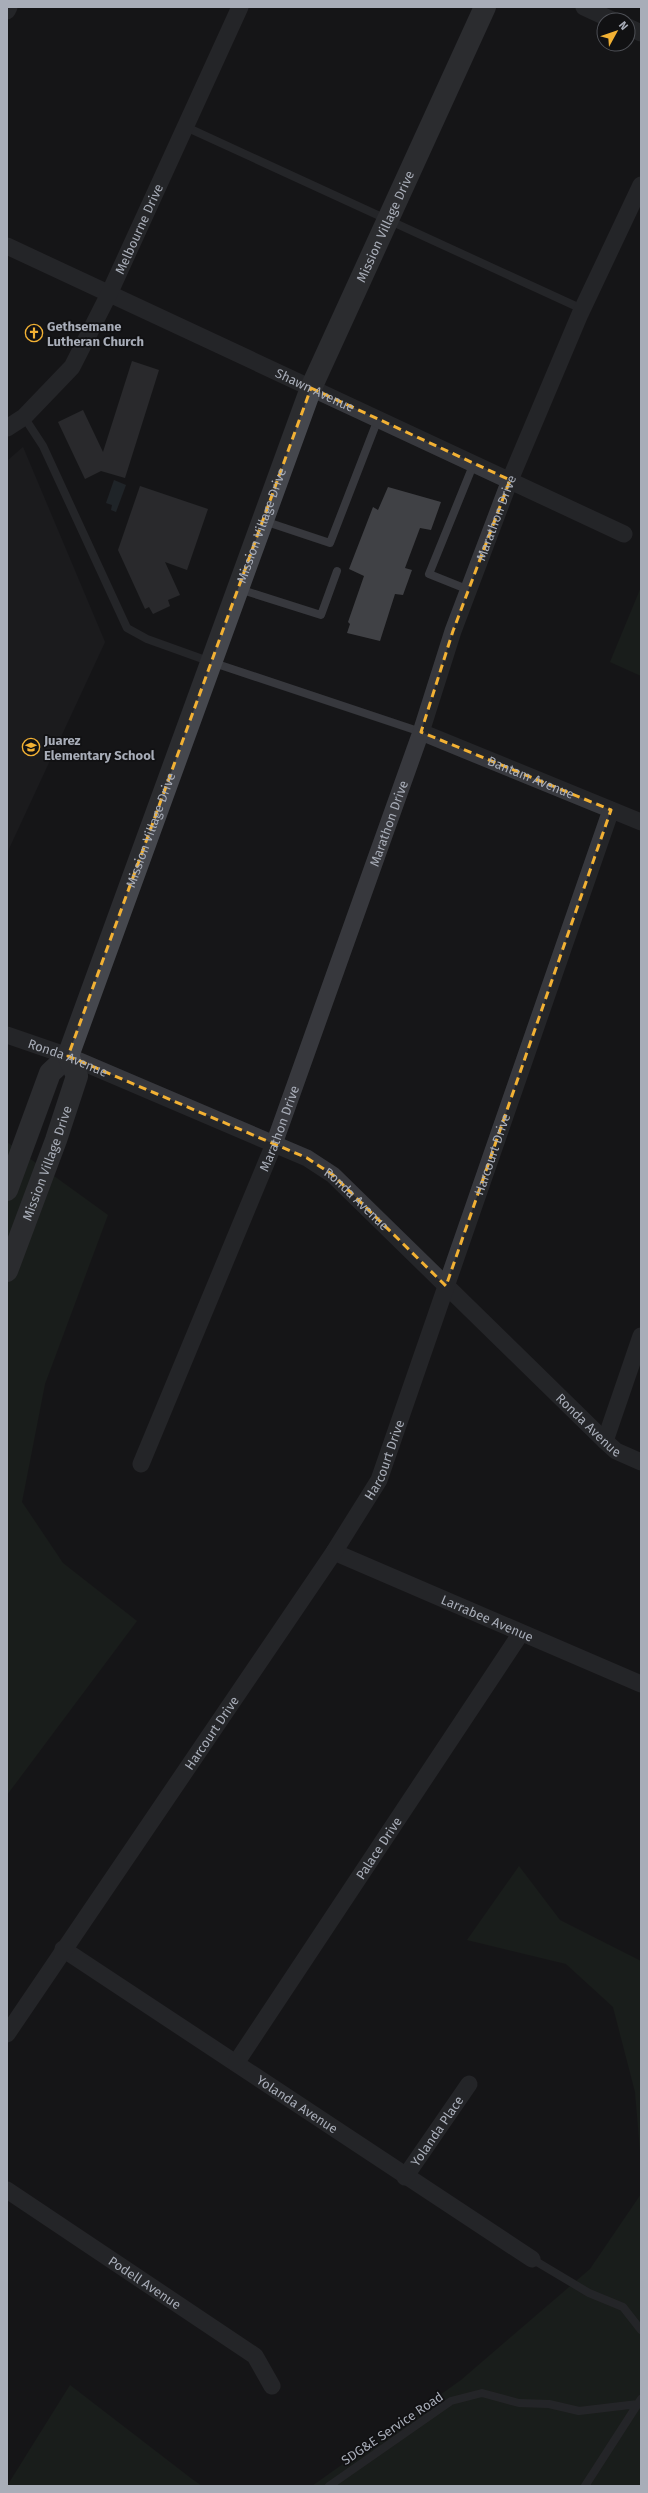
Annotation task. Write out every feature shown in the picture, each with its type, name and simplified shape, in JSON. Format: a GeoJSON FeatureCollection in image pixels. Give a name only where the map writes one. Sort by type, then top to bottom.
{"type":"FeatureCollection","features":[{"type":"Feature","properties":{"kind":"main road","name":"Mission Village Drive"},"geometry":{"type":"LineString","coordinates":[[7,1190],[50,1073],[68,1056],[310,388],[485,7]]}},
{"type":"Feature","properties":{"kind":"main road","name":"Mission Village Drive"},"geometry":{"type":"LineString","coordinates":[[7,1271],[56,1140],[77,1076],[68,1056]]}},
{"type":"Feature","properties":{"kind":"street"},"geometry":{"type":"LineString","coordinates":[[7,11],[9,7]]}},
{"type":"Feature","properties":{"kind":"street","name":"Melbourne Drive"},"geometry":{"type":"LineString","coordinates":[[7,428],[24,417],[72,368],[109,294],[240,7]]}},
{"type":"Feature","properties":{"kind":"street"},"geometry":{"type":"LineString","coordinates":[[584,7],[596,13]]}},
{"type":"Feature","properties":{"kind":"street","name":"Marathon Drive"},"geometry":{"type":"LineString","coordinates":[[141,1464],[274,1144],[422,732],[469,590],[510,480],[582,309],[641,185]]}},
{"type":"Feature","properties":{"kind":"street","name":"Shawn Avenue"},"geometry":{"type":"LineString","coordinates":[[7,246],[624,534]]}},
{"type":"Feature","properties":{"kind":"street","name":"Bantam Avenue"},"geometry":{"type":"LineString","coordinates":[[422,732],[641,822]]}},
{"type":"Feature","properties":{"kind":"street","name":"Harcourt Drive"},"geometry":{"type":"LineString","coordinates":[[7,2034],[63,1949],[334,1552],[379,1480],[611,810]]}},
{"type":"Feature","properties":{"kind":"street","name":"Ronda Avenue"},"geometry":{"type":"LineString","coordinates":[[7,1035],[68,1056],[307,1158],[333,1175],[605,1441],[616,1451],[641,1462]]}},
{"type":"Feature","properties":{"kind":"street"},"geometry":{"type":"LineString","coordinates":[[605,1441],[641,1336]]}},
{"type":"Feature","properties":{"kind":"street","name":"Larrabee Avenue"},"geometry":{"type":"LineString","coordinates":[[334,1552],[641,1684]]}},
{"type":"Feature","properties":{"kind":"street","name":"Palace Drive"},"geometry":{"type":"LineString","coordinates":[[236,2064],[521,1633]]}},
{"type":"Feature","properties":{"kind":"street","name":"Yolanda Avenue"},"geometry":{"type":"LineString","coordinates":[[63,1949],[532,2260]]}},
{"type":"Feature","properties":{"kind":"street","name":"Yolanda Place"},"geometry":{"type":"LineString","coordinates":[[405,2177],[469,2084]]}},
{"type":"Feature","properties":{"kind":"street","name":"Podell Avenue"},"geometry":{"type":"LineString","coordinates":[[7,2190],[255,2356],[272,2386]]}},
{"type":"Feature","properties":{"kind":"lane"},"geometry":{"type":"LineString","coordinates":[[186,127],[582,309]]}},
{"type":"Feature","properties":{"kind":"lane"},"geometry":{"type":"LineString","coordinates":[[24,417],[43,446],[127,628],[147,639],[211,662],[422,732]]}},
{"type":"Feature","properties":{"kind":"lane"},"geometry":{"type":"LineString","coordinates":[[262,521],[330,543],[378,419]]}},
{"type":"Feature","properties":{"kind":"lane"},"geometry":{"type":"LineString","coordinates":[[469,590],[429,574],[474,463]]}},
{"type":"Feature","properties":{"kind":"lane"},"geometry":{"type":"LineString","coordinates":[[238,588],[321,615],[337,571]]}},
{"type":"Feature","properties":{"kind":"lane"},"geometry":{"type":"LineString","coordinates":[[532,2260],[590,2293],[623,2307],[641,2330]]}},
{"type":"Feature","properties":{"kind":"lane","name":"SDG&E Service Road"},"geometry":{"type":"LineString","coordinates":[[329,2486],[450,2401],[482,2393],[519,2403],[549,2404],[578,2411],[639,2402]]}},
{"type":"Feature","properties":{"kind":"lane","name":"SDG&E Service Road"},"geometry":{"type":"LineString","coordinates":[[585,2486],[639,2402]]}},
{"type":"Feature","properties":{"kind":"highlighted area"},"geometry":{"type":"Polygon","coordinates":[[[311,388],[510,480],[453,631],[421,732],[611,810],[446,1286],[333,1175],[307,1158],[68,1056],[311,388]]]}},
{"type":"Feature","properties":{"kind":"shaded area","name":"Juarez Elementary School"},"geometry":{"type":"Polygon","coordinates":[[[23,447],[105,642],[7,853],[7,461],[23,447]]]}},
{"type":"Feature","properties":{"kind":"shaded area"},"geometry":{"type":"Polygon","coordinates":[[[114,480],[126,485],[116,512],[111,510],[112,505],[106,503],[114,480]]]}},
{"type":"Feature","properties":{"kind":"shaded area"},"geometry":{"type":"Polygon","coordinates":[[[641,587],[641,676],[610,662],[641,587]]]}},
{"type":"Feature","properties":{"kind":"shaded area"},"geometry":{"type":"Polygon","coordinates":[[[7,1142],[108,1215],[45,1384],[22,1502],[63,1563],[137,1621],[7,1795],[7,1142]]]}},
{"type":"Feature","properties":{"kind":"shaded area"},"geometry":{"type":"Polygon","coordinates":[[[519,1866],[560,1920],[641,1961],[641,2163],[635,2092],[613,2007],[566,1964],[467,1940],[519,1866]]]}},
{"type":"Feature","properties":{"kind":"shaded area"},"geometry":{"type":"Polygon","coordinates":[[[641,2194],[641,2486],[312,2486],[461,2380],[590,2269],[641,2194]]]}},
{"type":"Feature","properties":{"kind":"shaded area"},"geometry":{"type":"Polygon","coordinates":[[[70,2385],[192,2479],[202,2486],[7,2486],[70,2385]]]}},
{"type":"Feature","properties":{"kind":"building"},"geometry":{"type":"Polygon","coordinates":[[[132,361],[159,370],[125,478],[101,471],[85,479],[58,422],[83,410],[103,452],[132,361]]]}},
{"type":"Feature","properties":{"kind":"building"},"geometry":{"type":"Polygon","coordinates":[[[140,486],[208,509],[187,570],[165,562],[180,595],[168,600],[170,606],[153,614],[149,607],[145,609],[118,550],[140,486]]]}},
{"type":"Feature","properties":{"kind":"building"},"geometry":{"type":"Polygon","coordinates":[[[388,487],[441,502],[431,530],[420,528],[405,568],[412,570],[403,595],[395,594],[380,641],[347,633],[350,624],[348,622],[364,576],[349,569],[373,507],[378,510],[388,487]]]}},
{"type":"Feature","properties":{"kind":"place","name":"Gethsemane Lutheran Church"},"geometry":{"type":"Point","coordinates":[34,333]}},
{"type":"Feature","properties":{"kind":"place","name":"Juarez Elementary School"},"geometry":{"type":"Point","coordinates":[31,747]}}]}
